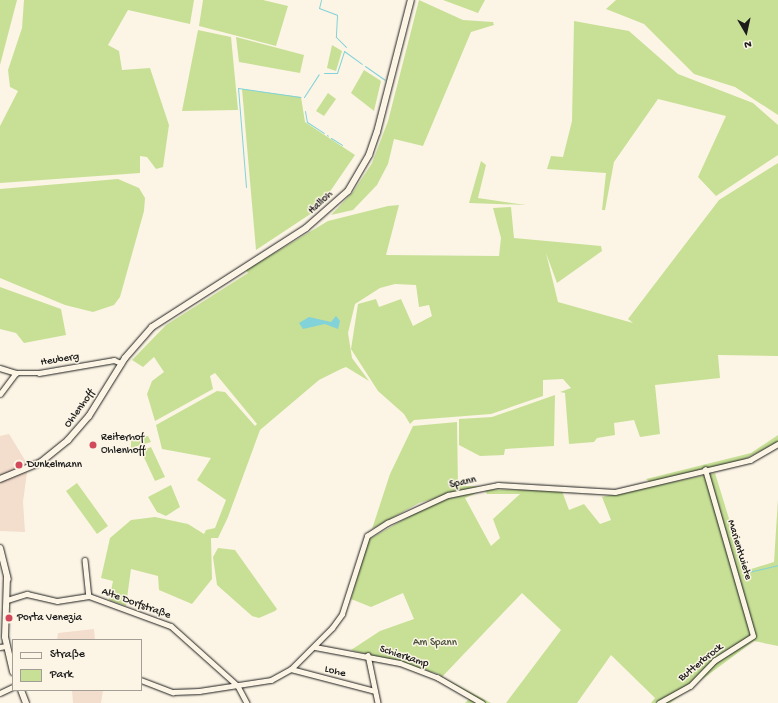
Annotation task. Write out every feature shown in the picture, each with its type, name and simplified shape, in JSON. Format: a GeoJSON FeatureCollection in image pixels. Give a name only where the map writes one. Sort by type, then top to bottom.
{"type":"FeatureCollection","features":[{"type":"Feature","properties":{"kind":"main road","name":"Halloh"},"geometry":{"type":"LineString","coordinates":[[138,341],[174,311],[306,228],[348,191],[369,155],[377,132],[411,0]]}},
{"type":"Feature","properties":{"kind":"main road","name":"Ohlenhoff"},"geometry":{"type":"LineString","coordinates":[[0,480],[41,462],[68,440],[89,416],[121,363],[138,341]]}},
{"type":"Feature","properties":{"kind":"main road"},"geometry":{"type":"LineString","coordinates":[[0,548],[7,577],[3,646],[12,669]]}},
{"type":"Feature","properties":{"kind":"main road"},"geometry":{"type":"LineString","coordinates":[[21,691],[26,703]]}},
{"type":"Feature","properties":{"kind":"street","name":"Heuberg"},"geometry":{"type":"LineString","coordinates":[[0,368],[16,373],[114,360],[121,363]]}},
{"type":"Feature","properties":{"kind":"street"},"geometry":{"type":"LineString","coordinates":[[0,394],[16,373]]}},
{"type":"Feature","properties":{"kind":"street","name":"Spann"},"geometry":{"type":"LineString","coordinates":[[142,680],[173,692],[238,686],[271,680],[291,669],[315,647],[342,614],[366,536],[429,503],[470,489],[498,486],[615,492],[750,460],[778,444]]}},
{"type":"Feature","properties":{"kind":"street","name":"Marientwiete"},"geometry":{"type":"LineString","coordinates":[[705,470],[753,636]]}},
{"type":"Feature","properties":{"kind":"street"},"geometry":{"type":"LineString","coordinates":[[85,560],[89,596]]}},
{"type":"Feature","properties":{"kind":"street","name":"Alte Dorfstraße"},"geometry":{"type":"LineString","coordinates":[[5,600],[27,594],[57,601],[89,596],[171,626],[238,686]]}},
{"type":"Feature","properties":{"kind":"street","name":"Butterbrock"},"geometry":{"type":"LineString","coordinates":[[659,703],[690,686],[714,661],[753,636]]}},
{"type":"Feature","properties":{"kind":"street","name":"Schierkamp"},"geometry":{"type":"LineString","coordinates":[[315,647],[368,655],[437,677],[482,703]]}},
{"type":"Feature","properties":{"kind":"street"},"geometry":{"type":"LineString","coordinates":[[368,655],[378,703]]}},
{"type":"Feature","properties":{"kind":"street","name":"Lohe"},"geometry":{"type":"LineString","coordinates":[[291,669],[375,691]]}},
{"type":"Feature","properties":{"kind":"street"},"geometry":{"type":"LineString","coordinates":[[238,686],[247,703]]}},
{"type":"Feature","properties":{"kind":"street"},"geometry":{"type":"LineString","coordinates":[[0,693],[12,687]]}},
{"type":"Feature","properties":{"kind":"shaded area"},"geometry":{"type":"Polygon","coordinates":[[[9,434],[28,465],[23,502],[25,532],[0,531],[0,436],[9,434]]]}},
{"type":"Feature","properties":{"kind":"shaded area"},"geometry":{"type":"Polygon","coordinates":[[[94,629],[95,639],[57,639],[58,633],[94,629]]]}},
{"type":"Feature","properties":{"kind":"shaded area"},"geometry":{"type":"Polygon","coordinates":[[[72,691],[103,691],[101,703],[73,703],[72,691]]]}},
{"type":"Feature","properties":{"kind":"green space"},"geometry":{"type":"Polygon","coordinates":[[[0,0],[17,0],[0,65],[0,0]]]}},
{"type":"Feature","properties":{"kind":"green space"},"geometry":{"type":"Polygon","coordinates":[[[24,0],[194,0],[190,24],[128,10],[108,45],[119,51],[122,70],[150,68],[169,125],[163,167],[156,169],[147,157],[140,156],[140,173],[0,183],[0,126],[18,91],[10,87],[8,70],[22,28],[24,0]]]}},
{"type":"Feature","properties":{"kind":"green space"},"geometry":{"type":"Polygon","coordinates":[[[203,0],[263,0],[288,6],[276,46],[199,26],[203,0]]]}},
{"type":"Feature","properties":{"kind":"green space"},"geometry":{"type":"Polygon","coordinates":[[[419,0],[463,20],[493,22],[494,25],[471,32],[423,146],[394,139],[388,164],[377,185],[353,210],[331,215],[353,192],[372,163],[388,121],[419,0]]]}},
{"type":"Feature","properties":{"kind":"green space"},"geometry":{"type":"Polygon","coordinates":[[[443,0],[485,0],[478,13],[443,0]]]}},
{"type":"Feature","properties":{"kind":"green space"},"geometry":{"type":"Polygon","coordinates":[[[616,0],[778,0],[778,115],[735,87],[694,74],[644,24],[606,9],[616,0]]]}},
{"type":"Feature","properties":{"kind":"green space"},"geometry":{"type":"Polygon","coordinates":[[[574,21],[629,31],[678,74],[753,103],[778,125],[778,155],[716,196],[698,177],[726,116],[658,99],[614,162],[605,210],[602,210],[606,173],[547,169],[551,156],[563,157],[572,121],[574,21]]]}},
{"type":"Feature","properties":{"kind":"green space"},"geometry":{"type":"Polygon","coordinates":[[[198,30],[231,37],[238,110],[182,111],[198,30]]]}},
{"type":"Feature","properties":{"kind":"green space"},"geometry":{"type":"Polygon","coordinates":[[[236,37],[304,55],[300,73],[239,62],[236,37]]]}},
{"type":"Feature","properties":{"kind":"green space"},"geometry":{"type":"Polygon","coordinates":[[[332,45],[342,51],[336,71],[327,68],[332,45]]]}},
{"type":"Feature","properties":{"kind":"green space"},"geometry":{"type":"Polygon","coordinates":[[[364,70],[381,81],[374,111],[351,93],[364,70]]]}},
{"type":"Feature","properties":{"kind":"green space"},"geometry":{"type":"Polygon","coordinates":[[[242,89],[301,97],[305,122],[355,155],[318,209],[256,250],[242,89]]]}},
{"type":"Feature","properties":{"kind":"green space"},"geometry":{"type":"Polygon","coordinates":[[[328,93],[336,99],[324,116],[316,111],[328,93]]]}},
{"type":"Feature","properties":{"kind":"green space"},"geometry":{"type":"Polygon","coordinates":[[[481,161],[486,165],[478,198],[526,205],[469,203],[481,161]]]}},
{"type":"Feature","properties":{"kind":"green space"},"geometry":{"type":"Polygon","coordinates":[[[778,163],[778,356],[718,355],[720,378],[655,385],[660,434],[640,437],[634,420],[614,423],[615,435],[597,438],[594,442],[569,444],[565,393],[560,392],[571,388],[563,379],[543,380],[543,396],[491,414],[414,420],[410,424],[404,414],[378,391],[351,349],[358,304],[376,299],[379,307],[401,299],[413,326],[432,316],[429,305],[419,307],[416,285],[395,284],[380,288],[355,304],[348,333],[352,358],[369,381],[346,367],[341,369],[319,380],[260,430],[228,517],[218,538],[211,538],[212,579],[192,604],[159,590],[158,576],[131,569],[126,606],[109,600],[113,581],[101,578],[110,538],[131,520],[155,517],[188,524],[204,534],[206,530],[215,528],[226,500],[197,480],[211,458],[162,449],[156,425],[217,391],[225,392],[255,426],[257,424],[215,373],[210,376],[213,389],[155,421],[147,394],[152,381],[164,372],[154,357],[143,367],[132,360],[166,325],[248,273],[246,270],[328,221],[388,206],[399,205],[386,255],[499,256],[501,238],[493,208],[511,207],[514,238],[601,246],[602,251],[557,283],[546,253],[558,302],[633,323],[628,319],[719,200],[778,163]]]}},
{"type":"Feature","properties":{"kind":"green space"},"geometry":{"type":"Polygon","coordinates":[[[118,179],[139,188],[145,198],[144,211],[120,297],[114,305],[93,312],[65,305],[0,278],[0,189],[118,179]]]}},
{"type":"Feature","properties":{"kind":"green space"},"geometry":{"type":"Polygon","coordinates":[[[0,287],[61,309],[66,335],[24,343],[16,333],[0,329],[0,287]]]}},
{"type":"Feature","properties":{"kind":"green space"},"geometry":{"type":"Polygon","coordinates":[[[555,395],[554,446],[505,449],[504,455],[480,456],[459,445],[459,419],[492,417],[555,395]]]}},
{"type":"Feature","properties":{"kind":"green space"},"geometry":{"type":"Polygon","coordinates":[[[457,422],[458,486],[479,486],[419,503],[372,529],[390,474],[413,426],[457,422]]]}},
{"type":"Feature","properties":{"kind":"green space"},"geometry":{"type":"Polygon","coordinates":[[[778,435],[778,442],[743,460],[650,482],[646,479],[751,453],[778,435]]]}},
{"type":"Feature","properties":{"kind":"green space"},"geometry":{"type":"Polygon","coordinates":[[[148,436],[151,442],[131,448],[131,437],[148,436]]]}},
{"type":"Feature","properties":{"kind":"green space"},"geometry":{"type":"Polygon","coordinates":[[[151,447],[165,477],[155,481],[141,451],[151,447]]]}},
{"type":"Feature","properties":{"kind":"green space","name":"Am Spann"},"geometry":{"type":"Polygon","coordinates":[[[715,473],[745,571],[774,562],[778,499],[778,646],[754,641],[670,703],[651,703],[655,698],[611,655],[577,703],[506,703],[561,630],[522,593],[442,677],[439,674],[351,650],[380,631],[414,619],[403,593],[371,607],[351,599],[368,540],[434,502],[481,491],[465,498],[491,546],[500,538],[493,519],[520,494],[487,494],[484,489],[562,491],[569,510],[584,504],[600,524],[611,520],[602,497],[715,473]]]}},
{"type":"Feature","properties":{"kind":"green space"},"geometry":{"type":"Polygon","coordinates":[[[77,483],[108,526],[97,534],[66,491],[77,483]]]}},
{"type":"Feature","properties":{"kind":"green space"},"geometry":{"type":"Polygon","coordinates":[[[171,485],[180,507],[166,516],[157,512],[148,497],[171,485]]]}},
{"type":"Feature","properties":{"kind":"green space"},"geometry":{"type":"Polygon","coordinates":[[[218,548],[235,550],[277,609],[275,611],[259,618],[252,616],[217,585],[213,557],[218,548]]]}},
{"type":"Feature","properties":{"kind":"green space"},"geometry":{"type":"Polygon","coordinates":[[[442,677],[491,703],[465,703],[469,699],[436,678],[442,677]]]}},
{"type":"Feature","properties":{"kind":"water"},"geometry":{"type":"Polygon","coordinates":[[[336,316],[340,321],[338,329],[325,324],[303,329],[299,323],[309,317],[331,322],[336,316]]]}},
{"type":"Feature","properties":{"kind":"waterway"},"geometry":{"type":"LineString","coordinates":[[321,0],[319,8],[337,15],[336,37],[346,47]]}},
{"type":"Feature","properties":{"kind":"waterway"},"geometry":{"type":"LineString","coordinates":[[324,73],[337,73],[344,51],[362,64]]}},
{"type":"Feature","properties":{"kind":"waterway"},"geometry":{"type":"LineString","coordinates":[[365,66],[385,80]]}},
{"type":"Feature","properties":{"kind":"waterway"},"geometry":{"type":"LineString","coordinates":[[304,97],[319,74]]}},
{"type":"Feature","properties":{"kind":"waterway"},"geometry":{"type":"LineString","coordinates":[[246,187],[238,88],[300,97]]}},
{"type":"Feature","properties":{"kind":"waterway"},"geometry":{"type":"LineString","coordinates":[[305,111],[307,122],[324,133]]}},
{"type":"Feature","properties":{"kind":"waterway"},"geometry":{"type":"LineString","coordinates":[[331,138],[342,145]]}},
{"type":"Feature","properties":{"kind":"waterway"},"geometry":{"type":"LineString","coordinates":[[744,573],[778,565]]}},
{"type":"Feature","properties":{"kind":"place","name":"Reiterhof Ohlenhoff"},"geometry":{"type":"Point","coordinates":[93,445]}},
{"type":"Feature","properties":{"kind":"place","name":"Dunkelmann"},"geometry":{"type":"Point","coordinates":[19,465]}},
{"type":"Feature","properties":{"kind":"place","name":"Porta Venezia"},"geometry":{"type":"Point","coordinates":[9,618]}}]}
